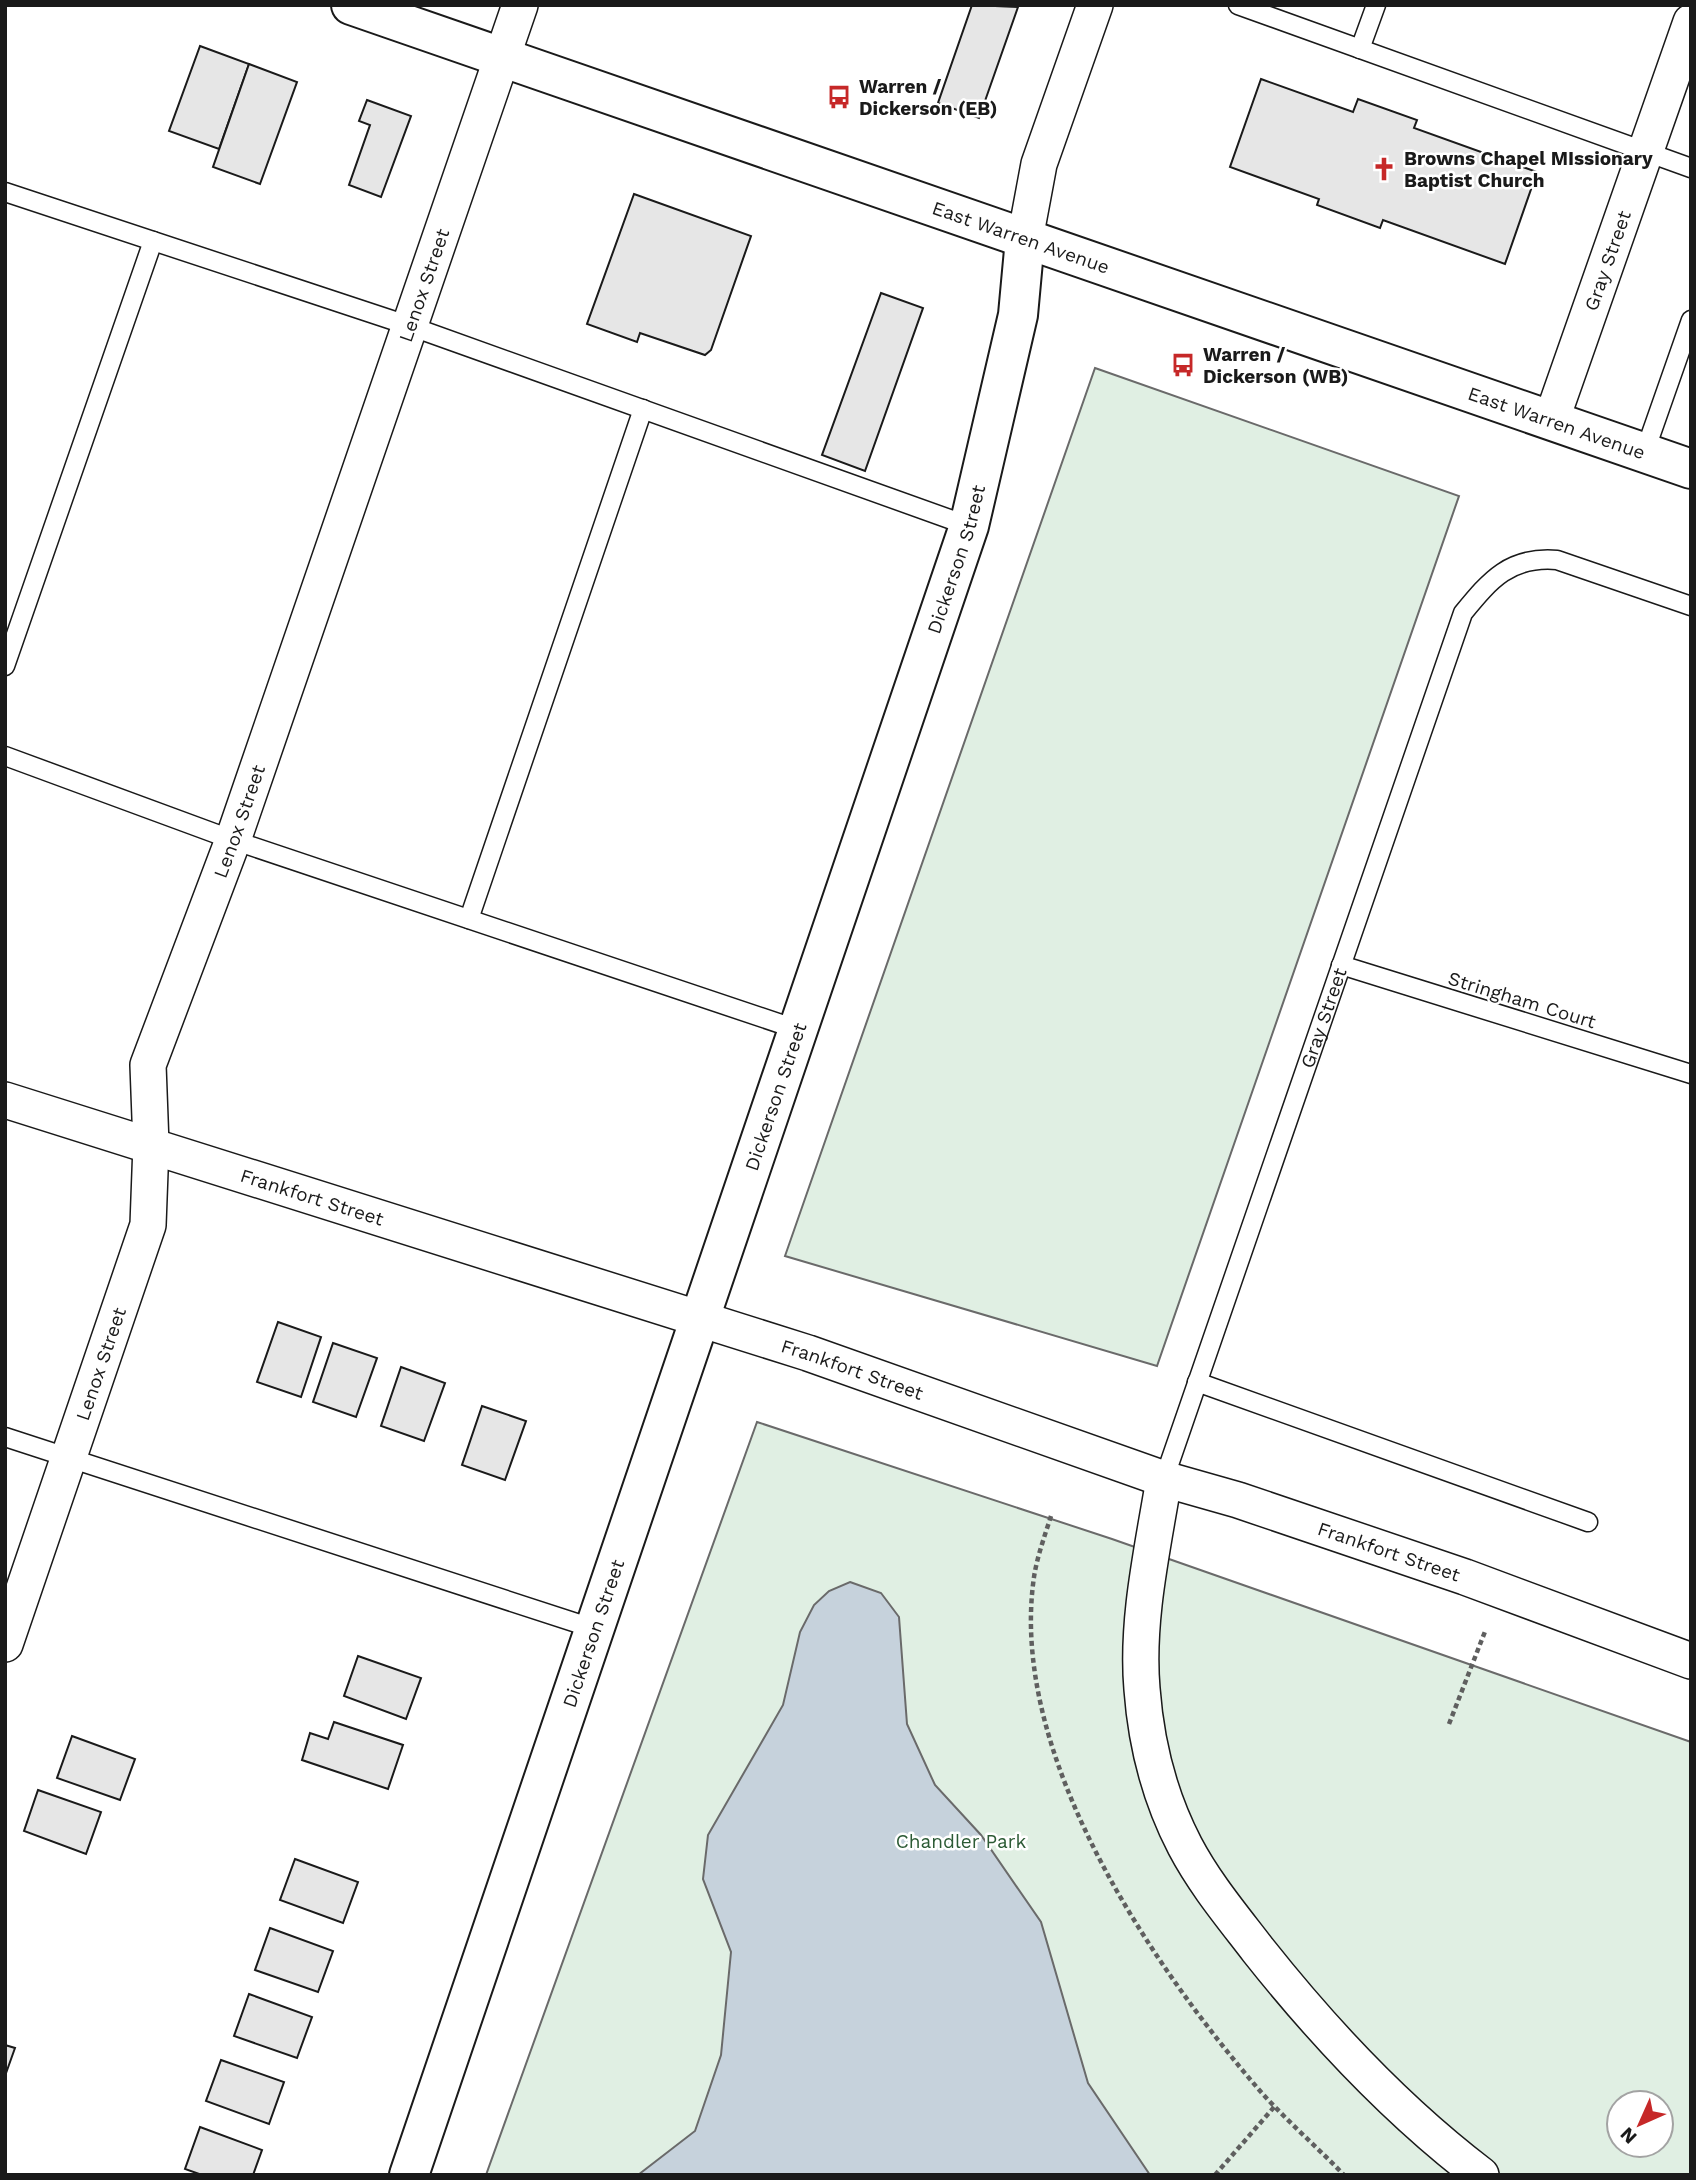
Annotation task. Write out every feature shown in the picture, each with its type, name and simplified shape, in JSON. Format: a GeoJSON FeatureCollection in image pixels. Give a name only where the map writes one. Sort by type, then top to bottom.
{"type":"FeatureCollection","features":[{"type":"Feature","properties":{"kind":"street","name":"East Warren Avenue"},"geometry":{"type":"LineString","coordinates":[[351,5],[416,16],[502,58],[1691,470]]}},
{"type":"Feature","properties":{"kind":"street","name":"Lenox Street"},"geometry":{"type":"LineString","coordinates":[[5,1644],[148,1225],[151,1145],[148,1065],[233,840],[520,5]]}},
{"type":"Feature","properties":{"kind":"street","name":"Dickerson Street"},"geometry":{"type":"LineString","coordinates":[[409,2175],[969,526],[1018,315],[1025,239],[1039,164],[1094,5]]}},
{"type":"Feature","properties":{"kind":"street","name":"Gray Street"},"geometry":{"type":"LineString","coordinates":[[1551,421],[1691,22]]}},
{"type":"Feature","properties":{"kind":"street","name":"Frankfort Street"},"geometry":{"type":"LineString","coordinates":[[5,1100],[808,1353],[1164,1479],[1238,1500],[1452,1573],[1691,1661]]}},
{"type":"Feature","properties":{"kind":"street"},"geometry":{"type":"LineString","coordinates":[[1164,1479],[1143,1633],[1142,1688],[1149,1742],[1163,1795],[1185,1846],[1213,1893],[1284,1982],[1336,2041],[1392,2098],[1480,2175]]}},
{"type":"Feature","properties":{"kind":"lane"},"geometry":{"type":"LineString","coordinates":[[1238,5],[1691,168]]}},
{"type":"Feature","properties":{"kind":"lane"},"geometry":{"type":"LineString","coordinates":[[1360,49],[1376,5]]}},
{"type":"Feature","properties":{"kind":"lane"},"geometry":{"type":"LineString","coordinates":[[5,192],[410,326],[969,526]]}},
{"type":"Feature","properties":{"kind":"lane"},"geometry":{"type":"LineString","coordinates":[[5,666],[153,242]]}},
{"type":"Feature","properties":{"kind":"lane"},"geometry":{"type":"LineString","coordinates":[[1644,454],[1691,320]]}},
{"type":"Feature","properties":{"kind":"lane"},"geometry":{"type":"LineString","coordinates":[[469,919],[643,409]]}},
{"type":"Feature","properties":{"kind":"lane","name":"Gray Street"},"geometry":{"type":"LineString","coordinates":[[1164,1479],[1463,613],[1488,582],[1504,569],[1542,559],[1557,560],[1691,606]]}},
{"type":"Feature","properties":{"kind":"lane"},"geometry":{"type":"LineString","coordinates":[[5,756],[233,840],[799,1030]]}},
{"type":"Feature","properties":{"kind":"lane","name":"Stringham Court"},"geometry":{"type":"LineString","coordinates":[[1341,965],[1691,1074]]}},
{"type":"Feature","properties":{"kind":"lane"},"geometry":{"type":"LineString","coordinates":[[1197,1382],[1588,1522]]}},
{"type":"Feature","properties":{"kind":"lane"},"geometry":{"type":"LineString","coordinates":[[5,1437],[595,1629]]}},
{"type":"Feature","properties":{"kind":"path"},"geometry":{"type":"LineString","coordinates":[[1051,1516],[1034,1576],[1032,1619],[1037,1689],[1051,1741],[1084,1830],[1146,1942],[1234,2059],[1275,2106],[1344,2175]]}},
{"type":"Feature","properties":{"kind":"path"},"geometry":{"type":"LineString","coordinates":[[1449,1724],[1486,1629]]}},
{"type":"Feature","properties":{"kind":"path"},"geometry":{"type":"LineString","coordinates":[[1215,2175],[1275,2106]]}},
{"type":"Feature","properties":{"kind":"green space"},"geometry":{"type":"Polygon","coordinates":[[[1095,368],[1459,496],[1157,1366],[785,1256],[1095,368]]]}},
{"type":"Feature","properties":{"kind":"green space","name":"Chandler Park"},"geometry":{"type":"Polygon","coordinates":[[[757,1422],[1112,1539],[1691,1742],[1691,2175],[486,2175],[757,1422]]]}},
{"type":"Feature","properties":{"kind":"shaded area"},"geometry":{"type":"Polygon","coordinates":[[[850,1582],[881,1593],[899,1617],[907,1724],[935,1785],[981,1835],[1041,1922],[1088,2083],[1150,2175],[638,2175],[695,2131],[721,2055],[731,1952],[703,1879],[708,1835],[783,1705],[800,1632],[814,1605],[829,1591],[850,1582]]]}},
{"type":"Feature","properties":{"kind":"building"},"geometry":{"type":"Polygon","coordinates":[[[972,5],[1018,7],[979,118],[938,103],[972,5]]]}},
{"type":"Feature","properties":{"kind":"building"},"geometry":{"type":"Polygon","coordinates":[[[200,46],[249,64],[219,149],[169,131],[200,46]]]}},
{"type":"Feature","properties":{"kind":"building"},"geometry":{"type":"Polygon","coordinates":[[[249,64],[297,82],[260,184],[213,167],[249,64]]]}},
{"type":"Feature","properties":{"kind":"building","name":"Browns Chapel MIssionary Baptist Church"},"geometry":{"type":"Polygon","coordinates":[[[1261,79],[1353,112],[1358,99],[1417,120],[1414,128],[1537,172],[1505,264],[1383,220],[1380,228],[1317,205],[1319,199],[1230,167],[1261,79]]]}},
{"type":"Feature","properties":{"kind":"building"},"geometry":{"type":"Polygon","coordinates":[[[367,100],[411,116],[381,197],[349,185],[370,125],[359,121],[367,100]]]}},
{"type":"Feature","properties":{"kind":"building"},"geometry":{"type":"Polygon","coordinates":[[[634,194],[751,236],[711,350],[705,355],[640,333],[637,342],[587,324],[634,194]]]}},
{"type":"Feature","properties":{"kind":"building"},"geometry":{"type":"Polygon","coordinates":[[[881,293],[923,308],[865,471],[822,455],[881,293]]]}},
{"type":"Feature","properties":{"kind":"building"},"geometry":{"type":"Polygon","coordinates":[[[278,1322],[321,1337],[301,1397],[257,1382],[278,1322]]]}},
{"type":"Feature","properties":{"kind":"building"},"geometry":{"type":"Polygon","coordinates":[[[333,1343],[377,1358],[356,1417],[313,1402],[333,1343]]]}},
{"type":"Feature","properties":{"kind":"building"},"geometry":{"type":"Polygon","coordinates":[[[401,1367],[445,1383],[424,1441],[381,1426],[401,1367]]]}},
{"type":"Feature","properties":{"kind":"building"},"geometry":{"type":"Polygon","coordinates":[[[482,1406],[526,1421],[505,1480],[462,1465],[482,1406]]]}},
{"type":"Feature","properties":{"kind":"building"},"geometry":{"type":"Polygon","coordinates":[[[358,1656],[421,1678],[406,1719],[344,1696],[358,1656]]]}},
{"type":"Feature","properties":{"kind":"building"},"geometry":{"type":"Polygon","coordinates":[[[334,1722],[403,1745],[388,1789],[302,1760],[310,1733],[328,1739],[334,1722]]]}},
{"type":"Feature","properties":{"kind":"building"},"geometry":{"type":"Polygon","coordinates":[[[72,1736],[135,1759],[120,1800],[57,1778],[72,1736]]]}},
{"type":"Feature","properties":{"kind":"building"},"geometry":{"type":"Polygon","coordinates":[[[38,1790],[101,1812],[86,1854],[24,1831],[38,1790]]]}},
{"type":"Feature","properties":{"kind":"building"},"geometry":{"type":"Polygon","coordinates":[[[295,1859],[358,1882],[343,1923],[280,1900],[295,1859]]]}},
{"type":"Feature","properties":{"kind":"building"},"geometry":{"type":"Polygon","coordinates":[[[270,1928],[333,1951],[318,1992],[255,1970],[270,1928]]]}},
{"type":"Feature","properties":{"kind":"building"},"geometry":{"type":"Polygon","coordinates":[[[249,1994],[312,2017],[297,2058],[234,2036],[249,1994]]]}},
{"type":"Feature","properties":{"kind":"building"},"geometry":{"type":"Polygon","coordinates":[[[5,2045],[15,2048],[5,2076],[5,2045]]]}},
{"type":"Feature","properties":{"kind":"building"},"geometry":{"type":"Polygon","coordinates":[[[221,2060],[284,2082],[269,2124],[206,2101],[221,2060]]]}},
{"type":"Feature","properties":{"kind":"building"},"geometry":{"type":"Polygon","coordinates":[[[200,2127],[262,2150],[253,2175],[202,2175],[185,2169],[200,2127]]]}},
{"type":"Feature","properties":{"kind":"place","name":"Warren / Dickerson (EB)"},"geometry":{"type":"Point","coordinates":[839,97]}},
{"type":"Feature","properties":{"kind":"place","name":"Browns Chapel MIssionary Baptist Church"},"geometry":{"type":"Point","coordinates":[1384,169]}},
{"type":"Feature","properties":{"kind":"place","name":"Warren / Dickerson (WB)"},"geometry":{"type":"Point","coordinates":[1183,365]}}]}
